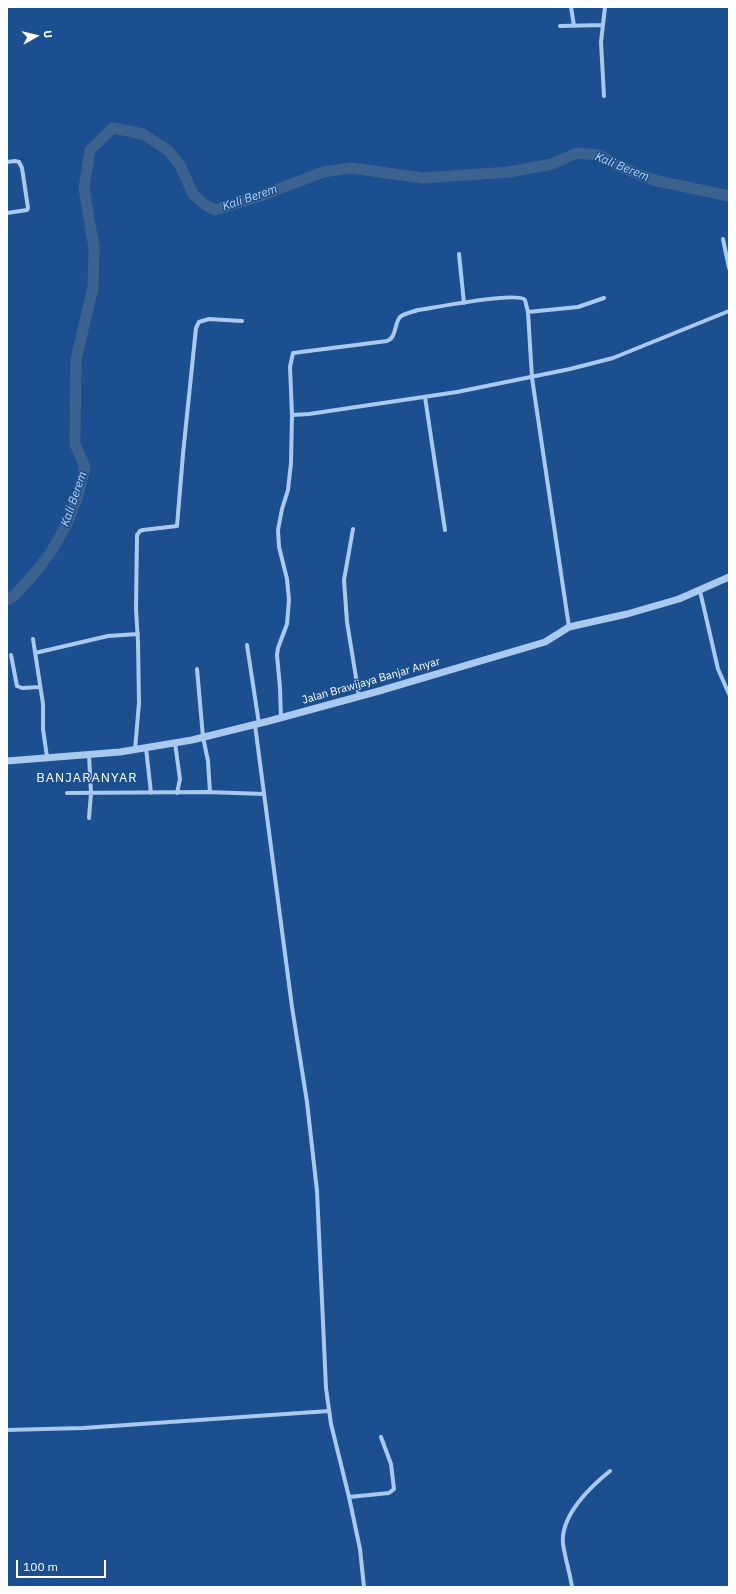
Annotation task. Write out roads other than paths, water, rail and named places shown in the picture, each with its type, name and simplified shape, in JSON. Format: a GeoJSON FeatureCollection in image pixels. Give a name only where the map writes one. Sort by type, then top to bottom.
{"type":"FeatureCollection","features":[{"type":"Feature","properties":{"kind":"street"},"geometry":{"type":"LineString","coordinates":[[571,7],[574,26]]}},
{"type":"Feature","properties":{"kind":"street"},"geometry":{"type":"LineString","coordinates":[[604,96],[601,55],[605,7]]}},
{"type":"Feature","properties":{"kind":"street"},"geometry":{"type":"LineString","coordinates":[[560,26],[603,25]]}},
{"type":"Feature","properties":{"kind":"street"},"geometry":{"type":"LineString","coordinates":[[7,162],[19,162],[22,168],[28,208],[27,210],[7,213]]}},
{"type":"Feature","properties":{"kind":"street"},"geometry":{"type":"LineString","coordinates":[[723,239],[729,268]]}},
{"type":"Feature","properties":{"kind":"street"},"geometry":{"type":"LineString","coordinates":[[459,254],[464,303]]}},
{"type":"Feature","properties":{"kind":"street"},"geometry":{"type":"LineString","coordinates":[[281,718],[277,655],[286,624],[288,600],[287,579],[279,547],[278,530],[282,509],[288,490],[291,463],[292,415],[290,366],[293,353],[387,341],[392,338],[400,318],[406,314],[418,310],[502,298],[519,297],[525,300],[528,312],[532,378],[569,627]]}},
{"type":"Feature","properties":{"kind":"street"},"geometry":{"type":"LineString","coordinates":[[528,312],[578,307],[604,298]]}},
{"type":"Feature","properties":{"kind":"street"},"geometry":{"type":"LineString","coordinates":[[292,415],[309,414],[457,392],[532,378],[612,358],[729,311]]}},
{"type":"Feature","properties":{"kind":"street"},"geometry":{"type":"LineString","coordinates":[[135,750],[139,703],[138,634],[136,609],[136,535],[140,531],[144,530],[177,526],[196,328],[199,322],[209,319],[242,321]]}},
{"type":"Feature","properties":{"kind":"street"},"geometry":{"type":"LineString","coordinates":[[425,396],[445,530]]}},
{"type":"Feature","properties":{"kind":"street"},"geometry":{"type":"LineString","coordinates":[[353,529],[344,580],[347,622],[359,696]]}},
{"type":"Feature","properties":{"kind":"street","name":"Jalan Brawijaya Banjar Anyar"},"geometry":{"type":"LineString","coordinates":[[7,761],[135,750],[203,737],[281,718],[545,642],[569,627],[627,614],[679,599],[700,591],[729,576]]}},
{"type":"Feature","properties":{"kind":"street"},"geometry":{"type":"LineString","coordinates":[[700,591],[718,668],[729,694]]}},
{"type":"Feature","properties":{"kind":"street"},"geometry":{"type":"LineString","coordinates":[[35,653],[108,636],[138,634]]}},
{"type":"Feature","properties":{"kind":"street"},"geometry":{"type":"LineString","coordinates":[[33,638],[40,687],[47,757]]}},
{"type":"Feature","properties":{"kind":"street"},"geometry":{"type":"LineString","coordinates":[[247,645],[264,794],[292,1007],[307,1102],[317,1191],[326,1388],[329,1411],[360,1549],[364,1587]]}},
{"type":"Feature","properties":{"kind":"street"},"geometry":{"type":"LineString","coordinates":[[12,654],[17,686],[22,688],[40,687]]}},
{"type":"Feature","properties":{"kind":"street"},"geometry":{"type":"LineString","coordinates":[[197,669],[210,792]]}},
{"type":"Feature","properties":{"kind":"street"},"geometry":{"type":"LineString","coordinates":[[175,743],[180,779],[177,793]]}},
{"type":"Feature","properties":{"kind":"street"},"geometry":{"type":"LineString","coordinates":[[146,748],[151,793]]}},
{"type":"Feature","properties":{"kind":"street"},"geometry":{"type":"LineString","coordinates":[[89,755],[91,793],[89,818]]}},
{"type":"Feature","properties":{"kind":"street"},"geometry":{"type":"LineString","coordinates":[[67,793],[210,792],[264,794]]}},
{"type":"Feature","properties":{"kind":"street"},"geometry":{"type":"LineString","coordinates":[[7,1430],[83,1428],[329,1411]]}},
{"type":"Feature","properties":{"kind":"street"},"geometry":{"type":"LineString","coordinates":[[349,1497],[389,1493],[394,1489],[391,1464],[381,1437]]}},
{"type":"Feature","properties":{"kind":"street"},"geometry":{"type":"LineString","coordinates":[[572,1587],[563,1544],[564,1533],[574,1509],[581,1499],[596,1482],[610,1471]]}},
{"type":"Feature","properties":{"kind":"waterway","name":"Kali Berem"},"geometry":{"type":"LineString","coordinates":[[7,600],[15,595],[51,552],[68,522],[78,495],[85,467],[75,444],[76,359],[93,288],[94,248],[84,188],[90,150],[113,128],[143,134],[169,151],[181,167],[193,194],[204,204],[215,210],[263,195],[323,172],[351,168],[423,178],[509,172],[552,164],[577,153],[599,155],[621,167],[653,180],[729,196]]}},
{"type":"Feature","properties":{"kind":"district","name":"BANJARANYAR"},"geometry":{"type":"Point","coordinates":[87,778]}}]}
